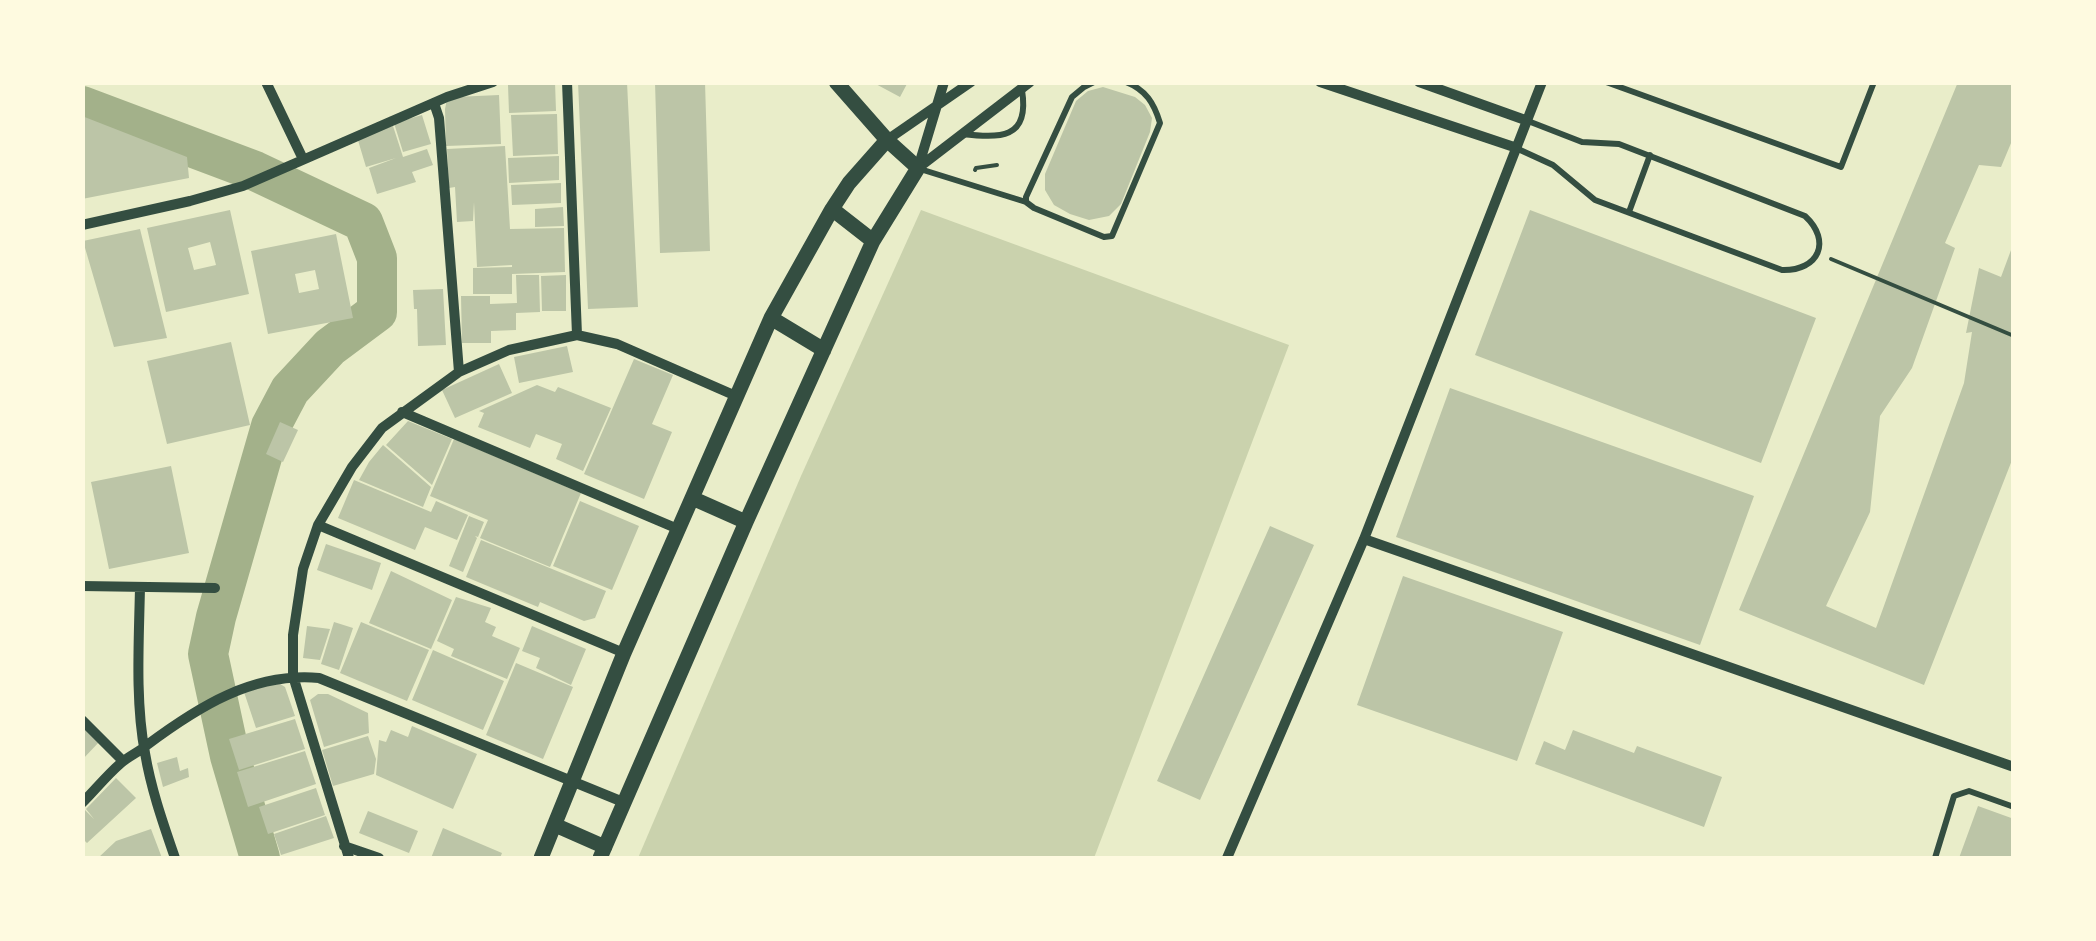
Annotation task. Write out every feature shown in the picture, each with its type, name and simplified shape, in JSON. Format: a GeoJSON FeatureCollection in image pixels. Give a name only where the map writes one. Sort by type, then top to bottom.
{"type":"FeatureCollection","features":[{"type":"Feature","properties":{"kind":"street"},"geometry":{"type":"LineString","coordinates":[[266,82],[303,160]]}},
{"type":"Feature","properties":{"kind":"street"},"geometry":{"type":"LineString","coordinates":[[82,224],[190,202],[250,182],[434,103],[493,82]]}},
{"type":"Feature","properties":{"kind":"street"},"geometry":{"type":"LineString","coordinates":[[567,82],[577,334]]}},
{"type":"Feature","properties":{"kind":"street"},"geometry":{"type":"LineString","coordinates":[[555,826],[603,853],[873,241],[918,168],[944,82]]}},
{"type":"Feature","properties":{"kind":"street"},"geometry":{"type":"LineString","coordinates":[[541,858],[624,653],[771,318],[849,183],[887,140],[971,82]]}},
{"type":"Feature","properties":{"kind":"street"},"geometry":{"type":"LineString","coordinates":[[1420,82],[1528,120]]}},
{"type":"Feature","properties":{"kind":"street"},"geometry":{"type":"LineString","coordinates":[[1227,858],[1364,539],[1542,82]]}},
{"type":"Feature","properties":{"kind":"street"},"geometry":{"type":"LineString","coordinates":[[837,83],[887,140],[918,168]]}},
{"type":"Feature","properties":{"kind":"street"},"geometry":{"type":"LineString","coordinates":[[1323,83],[1517,148]]}},
{"type":"Feature","properties":{"kind":"street"},"geometry":{"type":"LineString","coordinates":[[918,168],[1026,86]]}},
{"type":"Feature","properties":{"kind":"street"},"geometry":{"type":"LineString","coordinates":[[434,103],[440,118],[459,372]]}},
{"type":"Feature","properties":{"kind":"street"},"geometry":{"type":"LineString","coordinates":[[832,208],[873,241]]}},
{"type":"Feature","properties":{"kind":"street"},"geometry":{"type":"LineString","coordinates":[[771,318],[824,350]]}},
{"type":"Feature","properties":{"kind":"street"},"geometry":{"type":"LineString","coordinates":[[349,858],[293,676],[293,634],[303,568],[318,525],[352,466],[382,428],[459,372],[509,350],[577,334],[617,344],[736,396]]}},
{"type":"Feature","properties":{"kind":"street"},"geometry":{"type":"LineString","coordinates":[[402,412],[678,529]]}},
{"type":"Feature","properties":{"kind":"street"},"geometry":{"type":"LineString","coordinates":[[692,498],[746,522]]}},
{"type":"Feature","properties":{"kind":"street"},"geometry":{"type":"LineString","coordinates":[[318,525],[624,653]]}},
{"type":"Feature","properties":{"kind":"street"},"geometry":{"type":"LineString","coordinates":[[1364,539],[2014,767]]}},
{"type":"Feature","properties":{"kind":"street"},"geometry":{"type":"LineString","coordinates":[[82,586],[215,588]]}},
{"type":"Feature","properties":{"kind":"street"},"geometry":{"type":"LineString","coordinates":[[140,587],[139,671],[144,748],[154,797],[175,858]]}},
{"type":"Feature","properties":{"kind":"street"},"geometry":{"type":"LineString","coordinates":[[82,803],[123,761],[204,706],[228,694],[293,676],[319,678],[623,802]]}},
{"type":"Feature","properties":{"kind":"street"},"geometry":{"type":"LineString","coordinates":[[82,720],[123,761]]}},
{"type":"Feature","properties":{"kind":"street"},"geometry":{"type":"LineString","coordinates":[[344,846],[379,858]]}},
{"type":"Feature","properties":{"kind":"lane"},"geometry":{"type":"LineString","coordinates":[[1026,202],[1072,97],[1094,82]]}},
{"type":"Feature","properties":{"kind":"lane"},"geometry":{"type":"LineString","coordinates":[[918,168],[1026,202],[1112,236],[1160,123],[1146,94],[1126,82]]}},
{"type":"Feature","properties":{"kind":"lane"},"geometry":{"type":"LineString","coordinates":[[1606,82],[1841,167],[1874,82]]}},
{"type":"Feature","properties":{"kind":"lane"},"geometry":{"type":"LineString","coordinates":[[960,134],[1008,134],[1020,124],[1026,86]]}},
{"type":"Feature","properties":{"kind":"lane"},"geometry":{"type":"LineString","coordinates":[[1517,148],[1554,165],[1595,200],[1782,270],[1796,270],[1818,254],[1820,239],[1815,226],[1804,216],[1619,144],[1582,142],[1528,120]]}},
{"type":"Feature","properties":{"kind":"lane"},"geometry":{"type":"LineString","coordinates":[[1628,212],[1650,155]]}},
{"type":"Feature","properties":{"kind":"lane"},"geometry":{"type":"LineString","coordinates":[[1935,858],[1954,796],[1969,790],[2014,807]]}},
{"type":"Feature","properties":{"kind":"path"},"geometry":{"type":"LineString","coordinates":[[976,168],[997,165]]}},
{"type":"Feature","properties":{"kind":"path"},"geometry":{"type":"LineString","coordinates":[[1818,254],[2014,336]]}},
{"type":"Feature","properties":{"kind":"green space"},"geometry":{"type":"Polygon","coordinates":[[[921,210],[1289,345],[1094,858],[638,858],[801,476],[921,210]]]}},
{"type":"Feature","properties":{"kind":"building"},"geometry":{"type":"Polygon","coordinates":[[[555,82],[556,111],[509,113],[508,85],[555,82]]]}},
{"type":"Feature","properties":{"kind":"building"},"geometry":{"type":"Polygon","coordinates":[[[578,82],[627,82],[638,307],[588,309],[578,82]]]}},
{"type":"Feature","properties":{"kind":"building"},"geometry":{"type":"Polygon","coordinates":[[[655,82],[705,82],[710,251],[660,253],[655,82]]]}},
{"type":"Feature","properties":{"kind":"building"},"geometry":{"type":"Polygon","coordinates":[[[872,82],[908,82],[900,97],[872,82]]]}},
{"type":"Feature","properties":{"kind":"building"},"geometry":{"type":"Polygon","coordinates":[[[1958,82],[2014,82],[2014,136],[2001,167],[1979,165],[1945,243],[1955,248],[1912,368],[1880,416],[1870,512],[1826,606],[1876,628],[1964,383],[1972,332],[1966,333],[1979,268],[2001,277],[2014,242],[2014,455],[1924,685],[1739,610],[1958,82]]]}},
{"type":"Feature","properties":{"kind":"building"},"geometry":{"type":"Polygon","coordinates":[[[1103,87],[1135,97],[1152,118],[1121,204],[1109,216],[1089,220],[1054,205],[1045,190],[1045,174],[1076,101],[1088,91],[1103,87]]]}},
{"type":"Feature","properties":{"kind":"building"},"geometry":{"type":"Polygon","coordinates":[[[499,95],[501,144],[446,146],[447,99],[499,95]]]}},
{"type":"Feature","properties":{"kind":"building"},"geometry":{"type":"Polygon","coordinates":[[[557,114],[558,154],[513,156],[511,115],[557,114]]]}},
{"type":"Feature","properties":{"kind":"building"},"geometry":{"type":"Polygon","coordinates":[[[422,115],[431,144],[403,152],[394,123],[422,115]]]}},
{"type":"Feature","properties":{"kind":"building"},"geometry":{"type":"Polygon","coordinates":[[[82,116],[187,157],[189,178],[82,199],[82,116]]]}},
{"type":"Feature","properties":{"kind":"building"},"geometry":{"type":"Polygon","coordinates":[[[393,126],[403,157],[427,149],[433,165],[412,172],[416,182],[377,194],[369,168],[396,158],[366,167],[357,137],[393,126]]]}},
{"type":"Feature","properties":{"kind":"building"},"geometry":{"type":"Polygon","coordinates":[[[505,146],[510,229],[564,228],[565,272],[512,274],[512,294],[473,294],[473,268],[512,265],[477,267],[474,202],[473,221],[457,222],[455,187],[449,188],[447,149],[505,146]]]}},
{"type":"Feature","properties":{"kind":"building"},"geometry":{"type":"Polygon","coordinates":[[[559,156],[559,180],[509,183],[508,158],[559,156]]]}},
{"type":"Feature","properties":{"kind":"building"},"geometry":{"type":"Polygon","coordinates":[[[561,183],[561,203],[512,205],[511,185],[561,183]]]}},
{"type":"Feature","properties":{"kind":"building"},"geometry":{"type":"Polygon","coordinates":[[[563,207],[564,226],[535,227],[535,209],[563,207]]]}},
{"type":"Feature","properties":{"kind":"building"},"geometry":{"type":"Polygon","coordinates":[[[230,210],[249,294],[166,312],[147,228],[230,210]],[[210,242],[188,248],[194,270],[216,265],[210,242]]]}},
{"type":"Feature","properties":{"kind":"building"},"geometry":{"type":"Polygon","coordinates":[[[1530,210],[1816,318],[1761,463],[1475,355],[1530,210]]]}},
{"type":"Feature","properties":{"kind":"building"},"geometry":{"type":"Polygon","coordinates":[[[140,229],[167,338],[114,347],[83,241],[140,229]]]}},
{"type":"Feature","properties":{"kind":"building"},"geometry":{"type":"Polygon","coordinates":[[[336,234],[353,318],[268,334],[251,251],[336,234]],[[315,270],[295,274],[299,293],[319,289],[315,270]]]}},
{"type":"Feature","properties":{"kind":"building"},"geometry":{"type":"Polygon","coordinates":[[[516,275],[539,275],[540,312],[516,313],[516,330],[491,331],[491,343],[462,343],[461,296],[490,296],[490,304],[517,303],[516,275]]]}},
{"type":"Feature","properties":{"kind":"building"},"geometry":{"type":"Polygon","coordinates":[[[566,275],[566,311],[542,311],[541,276],[566,275]]]}},
{"type":"Feature","properties":{"kind":"building"},"geometry":{"type":"Polygon","coordinates":[[[443,289],[446,345],[418,346],[413,290],[443,289]]]}},
{"type":"Feature","properties":{"kind":"building"},"geometry":{"type":"Polygon","coordinates":[[[231,342],[250,425],[167,444],[147,361],[231,342]]]}},
{"type":"Feature","properties":{"kind":"building"},"geometry":{"type":"Polygon","coordinates":[[[567,346],[573,372],[519,383],[514,357],[567,346]]]}},
{"type":"Feature","properties":{"kind":"building"},"geometry":{"type":"Polygon","coordinates":[[[634,359],[673,375],[652,424],[672,432],[644,499],[584,474],[634,359]]]}},
{"type":"Feature","properties":{"kind":"building"},"geometry":{"type":"Polygon","coordinates":[[[499,364],[512,393],[455,418],[442,390],[499,364]]]}},
{"type":"Feature","properties":{"kind":"building"},"geometry":{"type":"Polygon","coordinates":[[[537,385],[555,392],[558,387],[611,408],[583,471],[556,459],[562,444],[536,434],[530,448],[478,427],[484,413],[479,411],[537,385]]]}},
{"type":"Feature","properties":{"kind":"building"},"geometry":{"type":"Polygon","coordinates":[[[1450,388],[1754,496],[1700,645],[1396,537],[1450,388]]]}},
{"type":"Feature","properties":{"kind":"building"},"geometry":{"type":"Polygon","coordinates":[[[408,421],[452,439],[432,485],[386,445],[408,421]]]}},
{"type":"Feature","properties":{"kind":"building"},"geometry":{"type":"Polygon","coordinates":[[[280,422],[298,430],[283,462],[266,454],[280,422]]]}},
{"type":"Feature","properties":{"kind":"building"},"geometry":{"type":"Polygon","coordinates":[[[454,439],[581,493],[550,567],[480,538],[488,520],[430,496],[454,439]]]}},
{"type":"Feature","properties":{"kind":"building"},"geometry":{"type":"Polygon","coordinates":[[[383,445],[431,487],[423,507],[359,480],[383,445]]]}},
{"type":"Feature","properties":{"kind":"building"},"geometry":{"type":"Polygon","coordinates":[[[171,466],[189,553],[109,569],[91,482],[171,466]]]}},
{"type":"Feature","properties":{"kind":"building"},"geometry":{"type":"Polygon","coordinates":[[[354,480],[431,512],[436,501],[468,515],[457,540],[425,527],[415,550],[338,518],[354,480]]]}},
{"type":"Feature","properties":{"kind":"building"},"geometry":{"type":"Polygon","coordinates":[[[580,501],[639,526],[612,590],[553,566],[580,501]]]}},
{"type":"Feature","properties":{"kind":"building"},"geometry":{"type":"Polygon","coordinates":[[[469,516],[484,522],[463,572],[449,566],[469,516]]]}},
{"type":"Feature","properties":{"kind":"building"},"geometry":{"type":"Polygon","coordinates":[[[1270,526],[1314,545],[1200,800],[1157,781],[1270,526]]]}},
{"type":"Feature","properties":{"kind":"building"},"geometry":{"type":"Polygon","coordinates":[[[481,540],[606,591],[595,618],[584,621],[540,602],[538,607],[466,577],[481,540]]]}},
{"type":"Feature","properties":{"kind":"building"},"geometry":{"type":"Polygon","coordinates":[[[326,544],[381,563],[372,590],[317,570],[326,544]]]}},
{"type":"Feature","properties":{"kind":"building"},"geometry":{"type":"Polygon","coordinates":[[[391,571],[452,600],[431,649],[369,623],[391,571]]]}},
{"type":"Feature","properties":{"kind":"building"},"geometry":{"type":"Polygon","coordinates":[[[1403,576],[1563,632],[1517,761],[1357,705],[1403,576]]]}},
{"type":"Feature","properties":{"kind":"building"},"geometry":{"type":"Polygon","coordinates":[[[456,597],[491,608],[485,622],[496,627],[492,636],[520,648],[507,679],[451,656],[454,649],[437,641],[456,597]]]}},
{"type":"Feature","properties":{"kind":"building"},"geometry":{"type":"Polygon","coordinates":[[[334,622],[353,628],[339,670],[321,664],[334,622]]]}},
{"type":"Feature","properties":{"kind":"building"},"geometry":{"type":"Polygon","coordinates":[[[361,622],[429,650],[407,701],[340,673],[361,622]]]}},
{"type":"Feature","properties":{"kind":"building"},"geometry":{"type":"Polygon","coordinates":[[[307,626],[330,629],[320,660],[303,658],[307,626]]]}},
{"type":"Feature","properties":{"kind":"building"},"geometry":{"type":"Polygon","coordinates":[[[532,626],[586,649],[571,685],[536,668],[540,658],[522,651],[532,626]]]}},
{"type":"Feature","properties":{"kind":"building"},"geometry":{"type":"Polygon","coordinates":[[[433,650],[504,681],[483,730],[412,700],[433,650]]]}},
{"type":"Feature","properties":{"kind":"building"},"geometry":{"type":"Polygon","coordinates":[[[516,663],[573,687],[543,759],[486,735],[516,663]]]}},
{"type":"Feature","properties":{"kind":"building"},"geometry":{"type":"Polygon","coordinates":[[[277,682],[285,687],[295,716],[256,728],[244,692],[277,682]]]}},
{"type":"Feature","properties":{"kind":"building"},"geometry":{"type":"Polygon","coordinates":[[[318,694],[328,694],[368,713],[369,733],[324,747],[310,700],[318,694]]]}},
{"type":"Feature","properties":{"kind":"building"},"geometry":{"type":"Polygon","coordinates":[[[295,719],[305,749],[239,770],[229,739],[295,719]]]}},
{"type":"Feature","properties":{"kind":"building"},"geometry":{"type":"Polygon","coordinates":[[[82,724],[100,741],[82,760],[82,724]]]}},
{"type":"Feature","properties":{"kind":"building"},"geometry":{"type":"Polygon","coordinates":[[[412,726],[477,754],[453,809],[376,775],[379,740],[386,742],[391,730],[408,737],[412,726]]]}},
{"type":"Feature","properties":{"kind":"building"},"geometry":{"type":"Polygon","coordinates":[[[1573,730],[1634,753],[1637,746],[1722,777],[1704,827],[1535,764],[1544,741],[1565,750],[1573,730]]]}},
{"type":"Feature","properties":{"kind":"building"},"geometry":{"type":"Polygon","coordinates":[[[368,736],[376,759],[374,774],[333,786],[322,750],[368,736]]]}},
{"type":"Feature","properties":{"kind":"building"},"geometry":{"type":"Polygon","coordinates":[[[305,751],[316,784],[248,807],[237,772],[305,751]]]}},
{"type":"Feature","properties":{"kind":"building"},"geometry":{"type":"Polygon","coordinates":[[[177,757],[180,771],[188,768],[189,777],[163,787],[157,763],[177,757]]]}},
{"type":"Feature","properties":{"kind":"building"},"geometry":{"type":"Polygon","coordinates":[[[116,778],[136,798],[87,843],[82,838],[82,812],[85,810],[94,819],[86,809],[116,778]]]}},
{"type":"Feature","properties":{"kind":"building"},"geometry":{"type":"Polygon","coordinates":[[[316,788],[325,815],[268,834],[259,807],[316,788]]]}},
{"type":"Feature","properties":{"kind":"building"},"geometry":{"type":"Polygon","coordinates":[[[1978,806],[2014,819],[2014,858],[1959,858],[1978,806]]]}},
{"type":"Feature","properties":{"kind":"building"},"geometry":{"type":"Polygon","coordinates":[[[368,811],[418,831],[409,853],[359,833],[368,811]]]}},
{"type":"Feature","properties":{"kind":"building"},"geometry":{"type":"Polygon","coordinates":[[[326,816],[334,838],[281,855],[274,834],[326,816]]]}},
{"type":"Feature","properties":{"kind":"building"},"geometry":{"type":"Polygon","coordinates":[[[443,828],[502,853],[500,858],[431,858],[443,828]]]}},
{"type":"Feature","properties":{"kind":"building"},"geometry":{"type":"Polygon","coordinates":[[[151,829],[162,858],[98,858],[116,841],[151,829]]]}},
{"type":"Feature","properties":{"kind":"waterway"},"geometry":{"type":"LineString","coordinates":[[82,106],[255,171],[363,222],[377,258],[377,312],[330,347],[290,390],[271,426],[208,654],[230,756],[260,858]]}}]}
